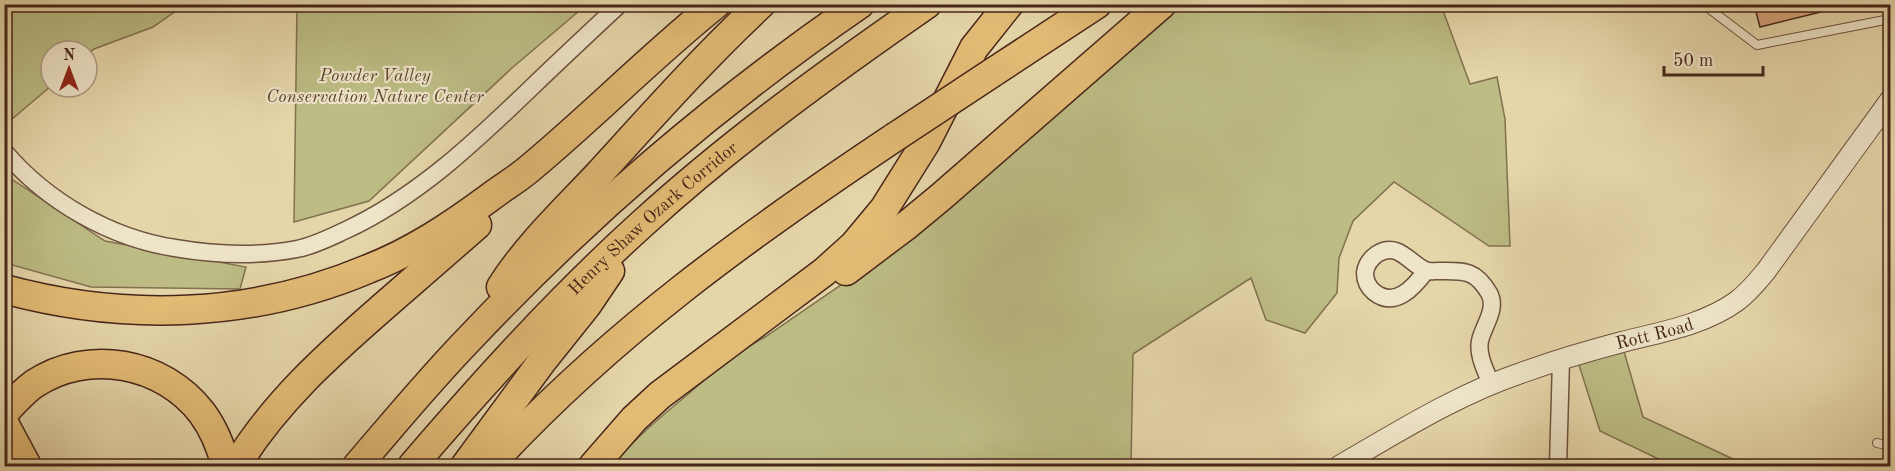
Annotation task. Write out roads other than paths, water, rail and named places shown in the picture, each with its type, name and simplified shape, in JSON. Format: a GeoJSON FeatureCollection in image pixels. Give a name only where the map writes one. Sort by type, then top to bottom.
{"type":"FeatureCollection","features":[{"type":"Feature","properties":{"kind":"highway"},"geometry":{"type":"LineString","coordinates":[[4,289],[57,302],[135,311],[183,311],[278,298],[358,273],[414,247],[456,222],[528,170],[716,4]]}},
{"type":"Feature","properties":{"kind":"highway"},"geometry":{"type":"LineString","coordinates":[[470,337],[514,267],[654,114],[761,4]]}},
{"type":"Feature","properties":{"kind":"highway"},"geometry":{"type":"LineString","coordinates":[[357,466],[470,337],[565,243],[674,146],[789,55],[860,4]]}},
{"type":"Feature","properties":{"kind":"highway","name":"Henry Shaw Ozark Corridor"},"geometry":{"type":"LineString","coordinates":[[412,466],[520,346],[644,222],[752,131],[927,4]]}},
{"type":"Feature","properties":{"kind":"highway"},"geometry":{"type":"LineString","coordinates":[[593,466],[634,419],[660,395],[824,272],[854,245],[884,209],[926,141],[974,48],[1009,4]]}},
{"type":"Feature","properties":{"kind":"highway"},"geometry":{"type":"LineString","coordinates":[[489,466],[554,400],[660,306],[768,224],[1097,4]]}},
{"type":"Feature","properties":{"kind":"highway"},"geometry":{"type":"LineString","coordinates":[[732,342],[804,300],[907,225],[1162,4]]}},
{"type":"Feature","properties":{"kind":"highway"},"geometry":{"type":"LineString","coordinates":[[236,466],[263,427],[311,372],[495,209],[528,170]]}},
{"type":"Feature","properties":{"kind":"highway"},"geometry":{"type":"LineString","coordinates":[[465,466],[543,360],[587,305],[644,222]]}},
{"type":"Feature","properties":{"kind":"highway"},"geometry":{"type":"LineString","coordinates":[[4,413],[33,384],[52,374],[94,364],[134,367],[173,385],[189,398],[215,433],[226,466]]}},
{"type":"Feature","properties":{"kind":"highway"},"geometry":{"type":"LineString","coordinates":[[4,423],[27,466]]}},
{"type":"Feature","properties":{"kind":"street"},"geometry":{"type":"LineString","coordinates":[[4,151],[34,182],[55,199],[83,215],[134,238],[156,245],[233,255],[298,249],[373,217],[428,181],[495,123],[620,4]]}},
{"type":"Feature","properties":{"kind":"street","name":"Rott Road"},"geometry":{"type":"LineString","coordinates":[[1339,466],[1429,414],[1491,384],[1561,360],[1690,323],[1737,301],[1766,271],[1890,100]]}},
{"type":"Feature","properties":{"kind":"street"},"geometry":{"type":"LineString","coordinates":[[1426,271],[1463,271],[1479,278],[1491,296],[1491,314],[1480,341],[1480,358],[1491,384]]}},
{"type":"Feature","properties":{"kind":"street"},"geometry":{"type":"LineString","coordinates":[[1558,466],[1561,360]]}},
{"type":"Feature","properties":{"kind":"lane"},"geometry":{"type":"LineString","coordinates":[[1703,4],[1757,45],[1890,19]]}},
{"type":"Feature","properties":{"kind":"lane"},"geometry":{"type":"LineString","coordinates":[[1877,443],[1890,446]]}},
{"type":"Feature","properties":{"kind":"park label","name":"Powder Valley Conservation Nature Center"},"geometry":{"type":"Point","coordinates":[375,85]}}]}
